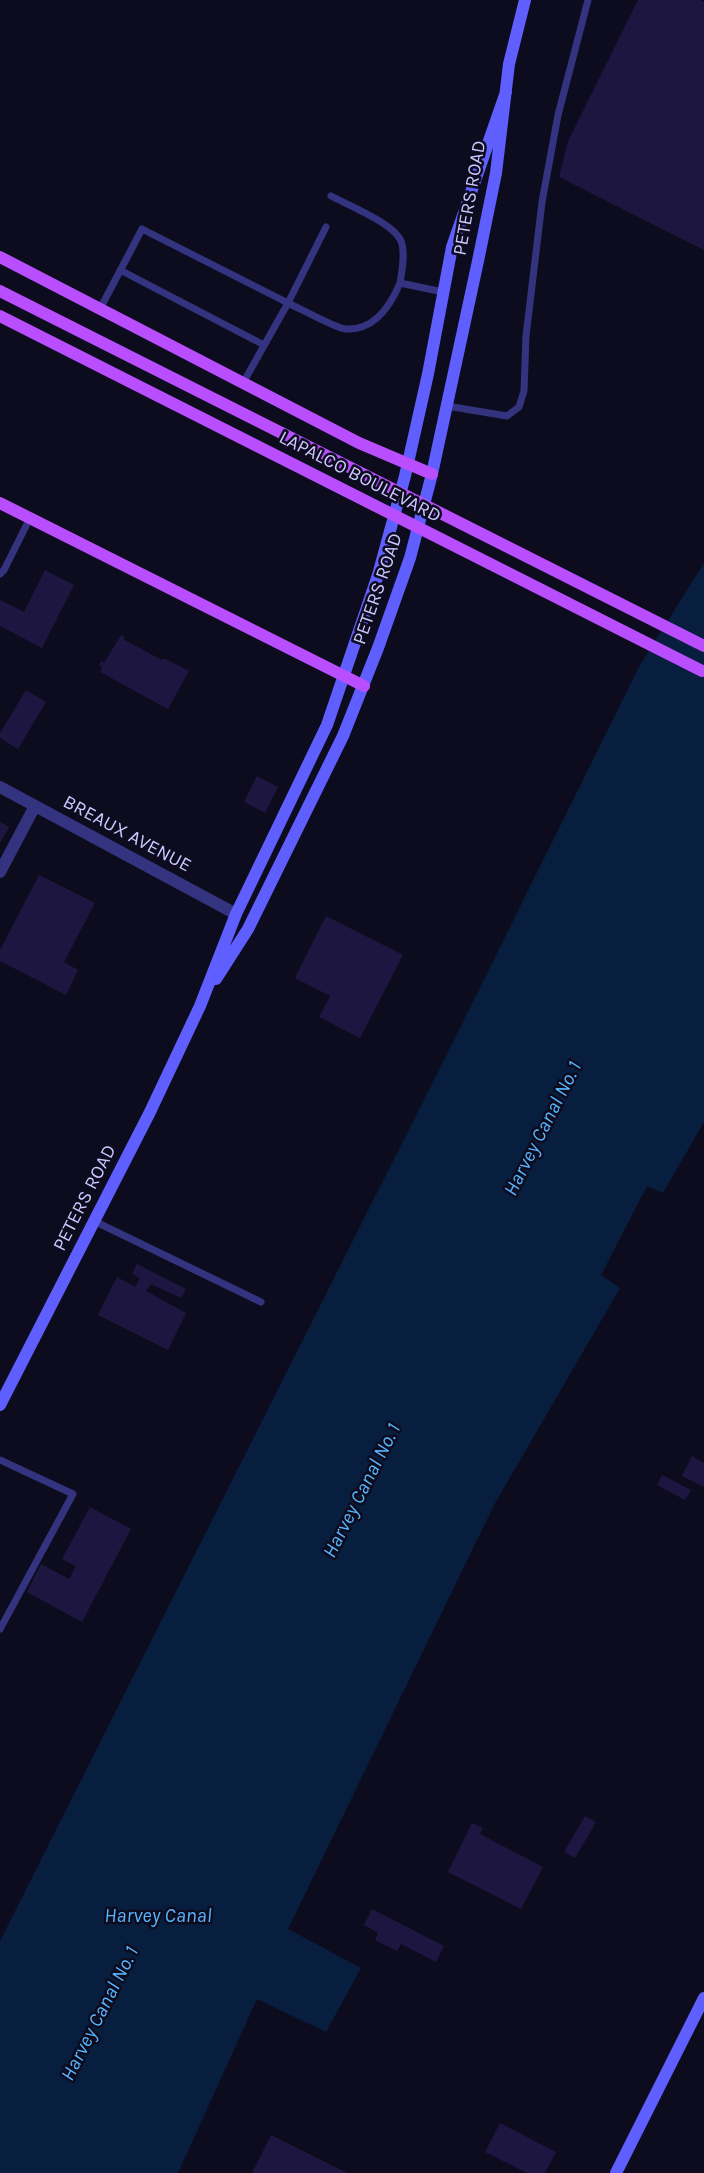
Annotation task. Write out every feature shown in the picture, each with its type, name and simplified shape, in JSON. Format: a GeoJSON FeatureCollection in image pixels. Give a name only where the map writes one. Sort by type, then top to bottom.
{"type":"FeatureCollection","features":[{"type":"Feature","properties":{"kind":"main road","name":"PETERS ROAD"},"geometry":{"type":"LineString","coordinates":[[200,1006],[248,929],[343,736],[364,686],[410,558],[432,474],[496,173],[509,64],[525,0]]}},
{"type":"Feature","properties":{"kind":"main road","name":"PETERS ROAD"},"geometry":{"type":"LineString","coordinates":[[0,1405],[150,1112],[200,1006],[236,914],[327,725],[378,575],[408,465],[428,374],[452,247],[506,92]]}},
{"type":"Feature","properties":{"kind":"main road"},"geometry":{"type":"LineString","coordinates":[[0,256],[359,443],[432,474]]}},
{"type":"Feature","properties":{"kind":"main road","name":"LAPALCO BOULEVARD"},"geometry":{"type":"LineString","coordinates":[[0,291],[704,646]]}},
{"type":"Feature","properties":{"kind":"main road","name":"LAPALCO BOULEVARD"},"geometry":{"type":"LineString","coordinates":[[0,316],[704,672]]}},
{"type":"Feature","properties":{"kind":"main road"},"geometry":{"type":"LineString","coordinates":[[0,503],[364,686]]}},
{"type":"Feature","properties":{"kind":"main road"},"geometry":{"type":"LineString","coordinates":[[616,2173],[704,1998]]}},
{"type":"Feature","properties":{"kind":"street","name":"BREAUX AVENUE"},"geometry":{"type":"LineString","coordinates":[[0,787],[236,914]]}},
{"type":"Feature","properties":{"kind":"street"},"geometry":{"type":"LineString","coordinates":[[0,872],[35,806]]}},
{"type":"Feature","properties":{"kind":"lane"},"geometry":{"type":"LineString","coordinates":[[447,406],[507,416],[520,407],[524,391],[526,336],[542,202],[558,115],[588,0]]}},
{"type":"Feature","properties":{"kind":"lane"},"geometry":{"type":"LineString","coordinates":[[100,309],[142,229],[288,303],[344,329],[365,326],[375,322],[384,312],[400,283],[403,260],[402,243],[397,234],[380,222],[331,196]]}},
{"type":"Feature","properties":{"kind":"lane"},"geometry":{"type":"LineString","coordinates":[[244,383],[288,303],[326,227]]}},
{"type":"Feature","properties":{"kind":"lane"},"geometry":{"type":"LineString","coordinates":[[120,270],[264,345]]}},
{"type":"Feature","properties":{"kind":"lane"},"geometry":{"type":"LineString","coordinates":[[400,283],[443,292]]}},
{"type":"Feature","properties":{"kind":"lane"},"geometry":{"type":"LineString","coordinates":[[0,574],[8,563],[30,518]]}},
{"type":"Feature","properties":{"kind":"lane"},"geometry":{"type":"LineString","coordinates":[[94,1221],[261,1302]]}},
{"type":"Feature","properties":{"kind":"lane"},"geometry":{"type":"LineString","coordinates":[[0,1460],[72,1494],[0,1628]]}},
{"type":"Feature","properties":{"kind":"water","name":"Harvey Canal"},"geometry":{"type":"Polygon","coordinates":[[[704,563],[704,1122],[663,1193],[647,1186],[601,1275],[620,1288],[494,1505],[288,1929],[361,1968],[326,2032],[257,1999],[178,2173],[0,2173],[0,1941],[451,1046],[640,665],[704,563]]]}},
{"type":"Feature","properties":{"kind":"building"},"geometry":{"type":"Polygon","coordinates":[[[638,0],[700,0],[704,2],[704,250],[559,177],[568,141],[638,0]]]}},
{"type":"Feature","properties":{"kind":"building"},"geometry":{"type":"Polygon","coordinates":[[[45,570],[74,585],[42,648],[0,626],[0,600],[24,612],[45,570]]]}},
{"type":"Feature","properties":{"kind":"building"},"geometry":{"type":"Polygon","coordinates":[[[121,635],[125,637],[123,639],[162,660],[164,658],[189,671],[168,709],[100,672],[102,667],[99,665],[101,661],[104,663],[121,635]]]}},
{"type":"Feature","properties":{"kind":"building"},"geometry":{"type":"Polygon","coordinates":[[[26,690],[46,702],[18,749],[0,738],[0,733],[26,690]]]}},
{"type":"Feature","properties":{"kind":"building"},"geometry":{"type":"Polygon","coordinates":[[[257,776],[278,787],[265,813],[244,802],[257,776]]]}},
{"type":"Feature","properties":{"kind":"building"},"geometry":{"type":"Polygon","coordinates":[[[0,822],[9,827],[0,843],[0,822]]]}},
{"type":"Feature","properties":{"kind":"building"},"geometry":{"type":"Polygon","coordinates":[[[39,875],[95,903],[64,962],[78,970],[66,995],[0,961],[0,950],[39,875]]]}},
{"type":"Feature","properties":{"kind":"building"},"geometry":{"type":"Polygon","coordinates":[[[326,916],[403,955],[360,1038],[319,1017],[330,996],[295,978],[326,916]]]}},
{"type":"Feature","properties":{"kind":"building"},"geometry":{"type":"Polygon","coordinates":[[[137,1264],[186,1289],[181,1298],[151,1284],[146,1291],[186,1313],[168,1350],[98,1315],[117,1277],[135,1287],[140,1278],[132,1274],[137,1264]]]}},
{"type":"Feature","properties":{"kind":"building"},"geometry":{"type":"Polygon","coordinates":[[[692,1456],[704,1463],[704,1487],[682,1476],[692,1456]]]}},
{"type":"Feature","properties":{"kind":"building"},"geometry":{"type":"Polygon","coordinates":[[[662,1475],[691,1490],[685,1500],[657,1485],[662,1475]]]}},
{"type":"Feature","properties":{"kind":"building"},"geometry":{"type":"Polygon","coordinates":[[[90,1507],[131,1529],[82,1622],[27,1592],[41,1564],[69,1579],[76,1566],[62,1559],[90,1507]]]}},
{"type":"Feature","properties":{"kind":"building"},"geometry":{"type":"Polygon","coordinates":[[[585,1816],[596,1822],[575,1858],[564,1852],[585,1816]]]}},
{"type":"Feature","properties":{"kind":"building"},"geometry":{"type":"Polygon","coordinates":[[[472,1823],[483,1828],[480,1834],[543,1867],[521,1909],[448,1872],[472,1823]]]}},
{"type":"Feature","properties":{"kind":"building"},"geometry":{"type":"Polygon","coordinates":[[[372,1909],[444,1946],[436,1962],[401,1944],[397,1951],[375,1940],[378,1933],[364,1925],[372,1909]]]}},
{"type":"Feature","properties":{"kind":"building"},"geometry":{"type":"Polygon","coordinates":[[[500,2123],[556,2152],[545,2173],[527,2173],[485,2152],[500,2123]]]}},
{"type":"Feature","properties":{"kind":"building"},"geometry":{"type":"Polygon","coordinates":[[[271,2135],[347,2173],[252,2173],[271,2135]]]}},
{"type":"Feature","properties":{"kind":"water label","name":"Harvey Canal No. 1"},"geometry":{"type":"Point","coordinates":[543,1129]}},
{"type":"Feature","properties":{"kind":"water label","name":"Harvey Canal No. 1"},"geometry":{"type":"Point","coordinates":[362,1491]}},
{"type":"Feature","properties":{"kind":"water label","name":"Harvey Canal No. 1"},"geometry":{"type":"Point","coordinates":[100,2014]}}]}
